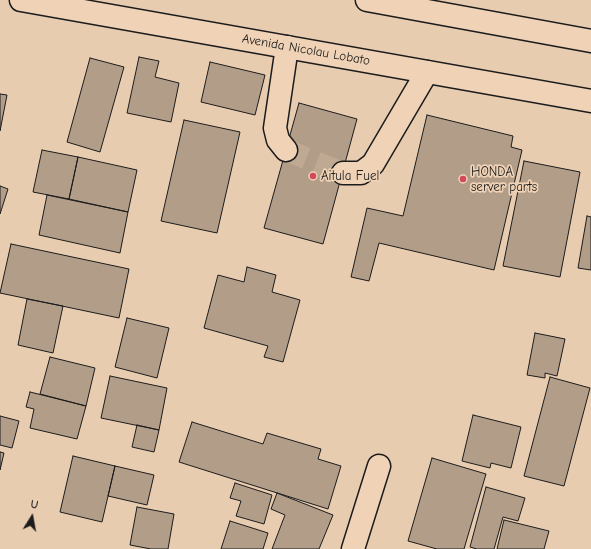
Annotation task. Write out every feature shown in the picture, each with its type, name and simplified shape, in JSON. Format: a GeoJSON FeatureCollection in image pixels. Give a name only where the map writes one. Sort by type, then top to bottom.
{"type":"FeatureCollection","features":[{"type":"Feature","properties":{"kind":"main road","name":"Avenida Nicolau Lobato"},"geometry":{"type":"LineString","coordinates":[[21,0],[591,101]]}},
{"type":"Feature","properties":{"kind":"main road"},"geometry":{"type":"LineString","coordinates":[[367,0],[591,41]]}},
{"type":"Feature","properties":{"kind":"main road"},"geometry":{"type":"LineString","coordinates":[[286,150],[278,140],[275,128],[287,47]]}},
{"type":"Feature","properties":{"kind":"main road"},"geometry":{"type":"LineString","coordinates":[[343,173],[361,173],[373,164],[427,72]]}},
{"type":"Feature","properties":{"kind":"main road"},"geometry":{"type":"LineString","coordinates":[[353,549],[379,466]]}},
{"type":"Feature","properties":{"kind":"building"},"geometry":{"type":"Polygon","coordinates":[[[139,57],[159,61],[155,77],[179,83],[171,122],[127,113],[139,57]]]}},
{"type":"Feature","properties":{"kind":"building"},"geometry":{"type":"Polygon","coordinates":[[[90,58],[124,67],[100,152],[67,142],[90,58]]]}},
{"type":"Feature","properties":{"kind":"building"},"geometry":{"type":"Polygon","coordinates":[[[210,62],[265,75],[255,115],[201,102],[210,62]]]}},
{"type":"Feature","properties":{"kind":"building"},"geometry":{"type":"Polygon","coordinates":[[[0,94],[7,95],[0,131],[0,94]]]}},
{"type":"Feature","properties":{"kind":"building"},"geometry":{"type":"Polygon","coordinates":[[[299,103],[357,119],[323,244],[264,228],[299,103]]]}},
{"type":"Feature","properties":{"kind":"building","name":"HONDA server parts"},"geometry":{"type":"Polygon","coordinates":[[[427,115],[513,136],[511,147],[522,150],[494,270],[379,243],[369,281],[351,277],[367,208],[403,216],[427,115]]]}},
{"type":"Feature","properties":{"kind":"building"},"geometry":{"type":"Polygon","coordinates":[[[184,120],[240,132],[217,233],[161,221],[184,120]]]}},
{"type":"Feature","properties":{"kind":"building"},"geometry":{"type":"Polygon","coordinates":[[[42,150],[78,157],[69,199],[33,192],[42,150]]]}},
{"type":"Feature","properties":{"kind":"building"},"geometry":{"type":"Polygon","coordinates":[[[78,157],[137,170],[128,212],[69,199],[78,157]]]}},
{"type":"Feature","properties":{"kind":"building"},"geometry":{"type":"Polygon","coordinates":[[[524,161],[580,172],[560,277],[503,266],[524,161]]]}},
{"type":"Feature","properties":{"kind":"building"},"geometry":{"type":"Polygon","coordinates":[[[0,186],[8,189],[0,214],[0,186]]]}},
{"type":"Feature","properties":{"kind":"building"},"geometry":{"type":"Polygon","coordinates":[[[47,195],[128,212],[120,253],[39,235],[47,195]]]}},
{"type":"Feature","properties":{"kind":"building"},"geometry":{"type":"Polygon","coordinates":[[[587,216],[591,217],[591,270],[578,268],[587,216]]]}},
{"type":"Feature","properties":{"kind":"building"},"geometry":{"type":"Polygon","coordinates":[[[11,244],[129,269],[119,318],[0,293],[11,244]]]}},
{"type":"Feature","properties":{"kind":"building"},"geometry":{"type":"Polygon","coordinates":[[[247,267],[276,275],[272,292],[300,300],[283,362],[264,357],[268,346],[204,328],[218,275],[244,282],[247,267]]]}},
{"type":"Feature","properties":{"kind":"building"},"geometry":{"type":"Polygon","coordinates":[[[27,299],[63,306],[53,353],[18,345],[27,299]]]}},
{"type":"Feature","properties":{"kind":"building"},"geometry":{"type":"Polygon","coordinates":[[[127,318],[169,328],[157,378],[115,367],[127,318]]]}},
{"type":"Feature","properties":{"kind":"building"},"geometry":{"type":"Polygon","coordinates":[[[535,333],[565,339],[557,376],[545,373],[545,378],[527,375],[535,333]]]}},
{"type":"Feature","properties":{"kind":"building"},"geometry":{"type":"Polygon","coordinates":[[[50,357],[95,368],[86,406],[40,394],[50,357]]]}},
{"type":"Feature","properties":{"kind":"building"},"geometry":{"type":"Polygon","coordinates":[[[110,376],[167,388],[159,430],[101,418],[110,376]]]}},
{"type":"Feature","properties":{"kind":"building"},"geometry":{"type":"Polygon","coordinates":[[[550,377],[590,388],[564,486],[524,476],[550,377]]]}},
{"type":"Feature","properties":{"kind":"building"},"geometry":{"type":"Polygon","coordinates":[[[30,392],[86,406],[77,439],[30,428],[34,409],[26,407],[30,392]]]}},
{"type":"Feature","properties":{"kind":"building"},"geometry":{"type":"Polygon","coordinates":[[[473,415],[521,427],[511,468],[491,463],[490,468],[462,461],[473,415]]]}},
{"type":"Feature","properties":{"kind":"building"},"geometry":{"type":"Polygon","coordinates":[[[0,416],[19,421],[12,448],[0,445],[0,416]]]}},
{"type":"Feature","properties":{"kind":"building"},"geometry":{"type":"Polygon","coordinates":[[[192,422],[263,444],[267,433],[321,449],[318,459],[341,466],[328,509],[179,462],[192,422]]]}},
{"type":"Feature","properties":{"kind":"building"},"geometry":{"type":"Polygon","coordinates":[[[137,425],[159,430],[154,452],[132,447],[137,425]]]}},
{"type":"Feature","properties":{"kind":"building"},"geometry":{"type":"Polygon","coordinates":[[[0,452],[4,453],[0,470],[0,452]]]}},
{"type":"Feature","properties":{"kind":"building"},"geometry":{"type":"Polygon","coordinates":[[[73,456],[115,466],[102,522],[60,512],[73,456]]]}},
{"type":"Feature","properties":{"kind":"building"},"geometry":{"type":"Polygon","coordinates":[[[432,458],[486,474],[464,549],[437,549],[408,541],[432,458]]]}},
{"type":"Feature","properties":{"kind":"building"},"geometry":{"type":"Polygon","coordinates":[[[115,466],[154,475],[147,505],[108,496],[115,466]]]}},
{"type":"Feature","properties":{"kind":"building"},"geometry":{"type":"Polygon","coordinates":[[[235,483],[272,495],[264,524],[236,516],[241,501],[230,498],[235,483]]]}},
{"type":"Feature","properties":{"kind":"building"},"geometry":{"type":"Polygon","coordinates":[[[486,487],[525,498],[518,521],[503,517],[494,549],[477,549],[470,547],[486,487]]]}},
{"type":"Feature","properties":{"kind":"building"},"geometry":{"type":"Polygon","coordinates":[[[277,493],[333,515],[319,549],[272,549],[285,515],[271,509],[277,493]]]}},
{"type":"Feature","properties":{"kind":"building"},"geometry":{"type":"Polygon","coordinates":[[[137,507],[174,514],[168,549],[151,549],[130,545],[137,507]]]}},
{"type":"Feature","properties":{"kind":"building"},"geometry":{"type":"Polygon","coordinates":[[[504,520],[549,531],[544,549],[497,549],[504,520]]]}},
{"type":"Feature","properties":{"kind":"building"},"geometry":{"type":"Polygon","coordinates":[[[230,521],[268,533],[263,549],[221,549],[230,521]]]}},
{"type":"Feature","properties":{"kind":"tunnel"},"geometry":{"type":"LineString","coordinates":[[286,150],[343,173]]}},
{"type":"Feature","properties":{"kind":"place","name":"Aitula Fuel"},"geometry":{"type":"Point","coordinates":[313,176]}},
{"type":"Feature","properties":{"kind":"place","name":"HONDA server parts"},"geometry":{"type":"Point","coordinates":[463,179]}}]}
